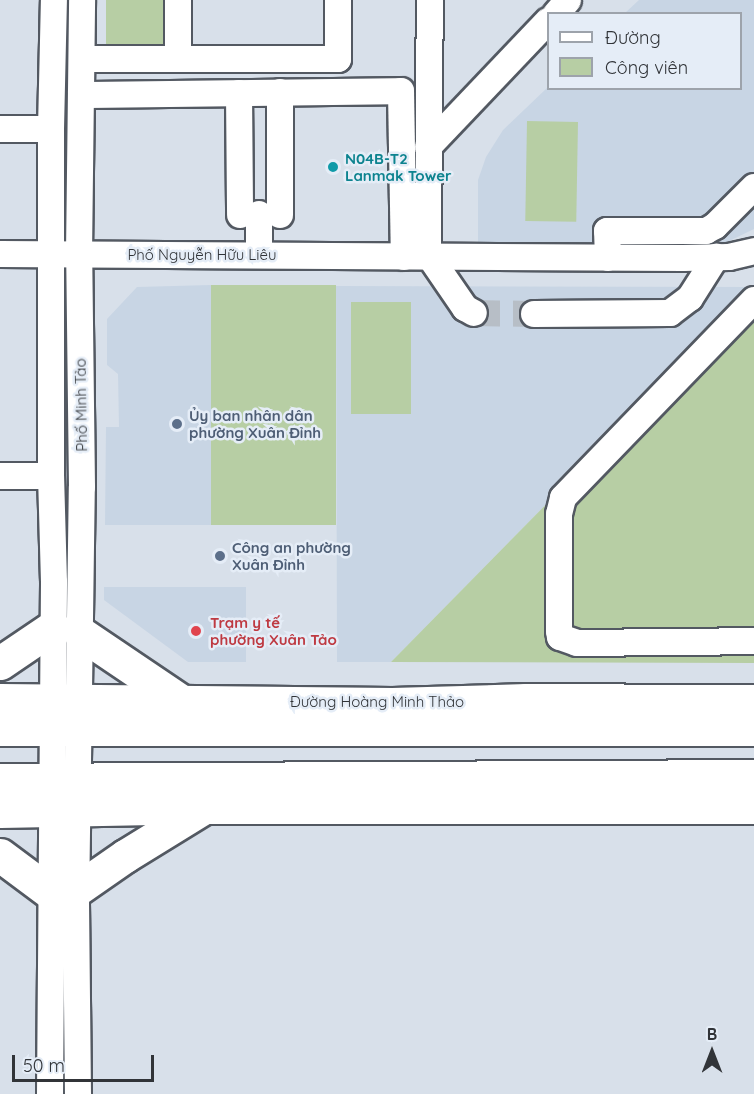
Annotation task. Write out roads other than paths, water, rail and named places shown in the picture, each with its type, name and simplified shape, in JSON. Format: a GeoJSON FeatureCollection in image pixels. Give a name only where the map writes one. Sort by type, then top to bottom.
{"type":"FeatureCollection","features":[{"type":"Feature","properties":{"kind":"main road"},"geometry":{"type":"LineString","coordinates":[[0,663],[67,630],[181,701]]}},
{"type":"Feature","properties":{"kind":"main road","name":"Đường Hoàng Minh Thảo"},"geometry":{"type":"LineString","coordinates":[[0,700],[52,715],[392,717],[754,729]]}},
{"type":"Feature","properties":{"kind":"main road","name":"Đường Hoàng Minh Thảo"},"geometry":{"type":"LineString","coordinates":[[0,729],[52,715],[181,701],[392,717],[526,700],[754,701]]}},
{"type":"Feature","properties":{"kind":"main road"},"geometry":{"type":"LineString","coordinates":[[0,811],[60,800],[754,776]]}},
{"type":"Feature","properties":{"kind":"main road"},"geometry":{"type":"LineString","coordinates":[[0,780],[60,800]]}},
{"type":"Feature","properties":{"kind":"main road"},"geometry":{"type":"LineString","coordinates":[[0,855],[68,896],[125,856],[204,794],[754,807]]}},
{"type":"Feature","properties":{"kind":"street","name":"Phố Minh Tảo"},"geometry":{"type":"LineString","coordinates":[[54,0],[51,129],[51,476],[67,630],[52,715],[60,800]]}},
{"type":"Feature","properties":{"kind":"street","name":"Phố Minh Tảo"},"geometry":{"type":"LineString","coordinates":[[60,800],[67,630],[82,488],[79,254],[82,0]]}},
{"type":"Feature","properties":{"kind":"street"},"geometry":{"type":"LineString","coordinates":[[178,0],[178,59]]}},
{"type":"Feature","properties":{"kind":"street"},"geometry":{"type":"LineString","coordinates":[[82,59],[338,59],[338,0]]}},
{"type":"Feature","properties":{"kind":"street"},"geometry":{"type":"LineString","coordinates":[[420,256],[428,147],[430,0]]}},
{"type":"Feature","properties":{"kind":"street"},"geometry":{"type":"LineString","coordinates":[[558,12],[568,0]]}},
{"type":"Feature","properties":{"kind":"street"},"geometry":{"type":"LineString","coordinates":[[428,147],[547,23]]}},
{"type":"Feature","properties":{"kind":"street"},"geometry":{"type":"LineString","coordinates":[[81,95],[401,91],[420,256],[465,308],[474,313]]}},
{"type":"Feature","properties":{"kind":"street"},"geometry":{"type":"LineString","coordinates":[[259,255],[260,215],[280,92]]}},
{"type":"Feature","properties":{"kind":"street"},"geometry":{"type":"LineString","coordinates":[[239,93],[260,215]]}},
{"type":"Feature","properties":{"kind":"street"},"geometry":{"type":"LineString","coordinates":[[0,129],[51,129]]}},
{"type":"Feature","properties":{"kind":"street"},"geometry":{"type":"LineString","coordinates":[[608,258],[607,231],[706,231],[715,226],[754,187]]}},
{"type":"Feature","properties":{"kind":"street","name":"Phố Nguyễn Hữu Liêu"},"geometry":{"type":"LineString","coordinates":[[0,254],[608,258],[716,257],[754,251]]}},
{"type":"Feature","properties":{"kind":"street"},"geometry":{"type":"LineString","coordinates":[[534,314],[670,313],[690,298],[716,257]]}},
{"type":"Feature","properties":{"kind":"street"},"geometry":{"type":"LineString","coordinates":[[754,300],[563,498],[559,514],[560,637],[568,642],[754,641]]}},
{"type":"Feature","properties":{"kind":"street"},"geometry":{"type":"LineString","coordinates":[[0,476],[51,476]]}},
{"type":"Feature","properties":{"kind":"street"},"geometry":{"type":"LineString","coordinates":[[60,800],[68,896],[78,1094]]}},
{"type":"Feature","properties":{"kind":"street"},"geometry":{"type":"LineString","coordinates":[[50,1094],[68,896]]}},
{"type":"Feature","properties":{"kind":"tunnel"},"geometry":{"type":"LineString","coordinates":[[474,313],[534,314]]}},
{"type":"Feature","properties":{"kind":"place","name":"N04B-T2 Lanmak Tower"},"geometry":{"type":"Point","coordinates":[333,167]}},
{"type":"Feature","properties":{"kind":"place","name":"Ủy ban nhân dân phường Xuân Đỉnh"},"geometry":{"type":"Point","coordinates":[177,424]}},
{"type":"Feature","properties":{"kind":"place","name":"Công an phường Xuân Đỉnh"},"geometry":{"type":"Point","coordinates":[220,556]}},
{"type":"Feature","properties":{"kind":"place","name":"Trạm y tế phường Xuân Tảo"},"geometry":{"type":"Point","coordinates":[196,631]}}]}
